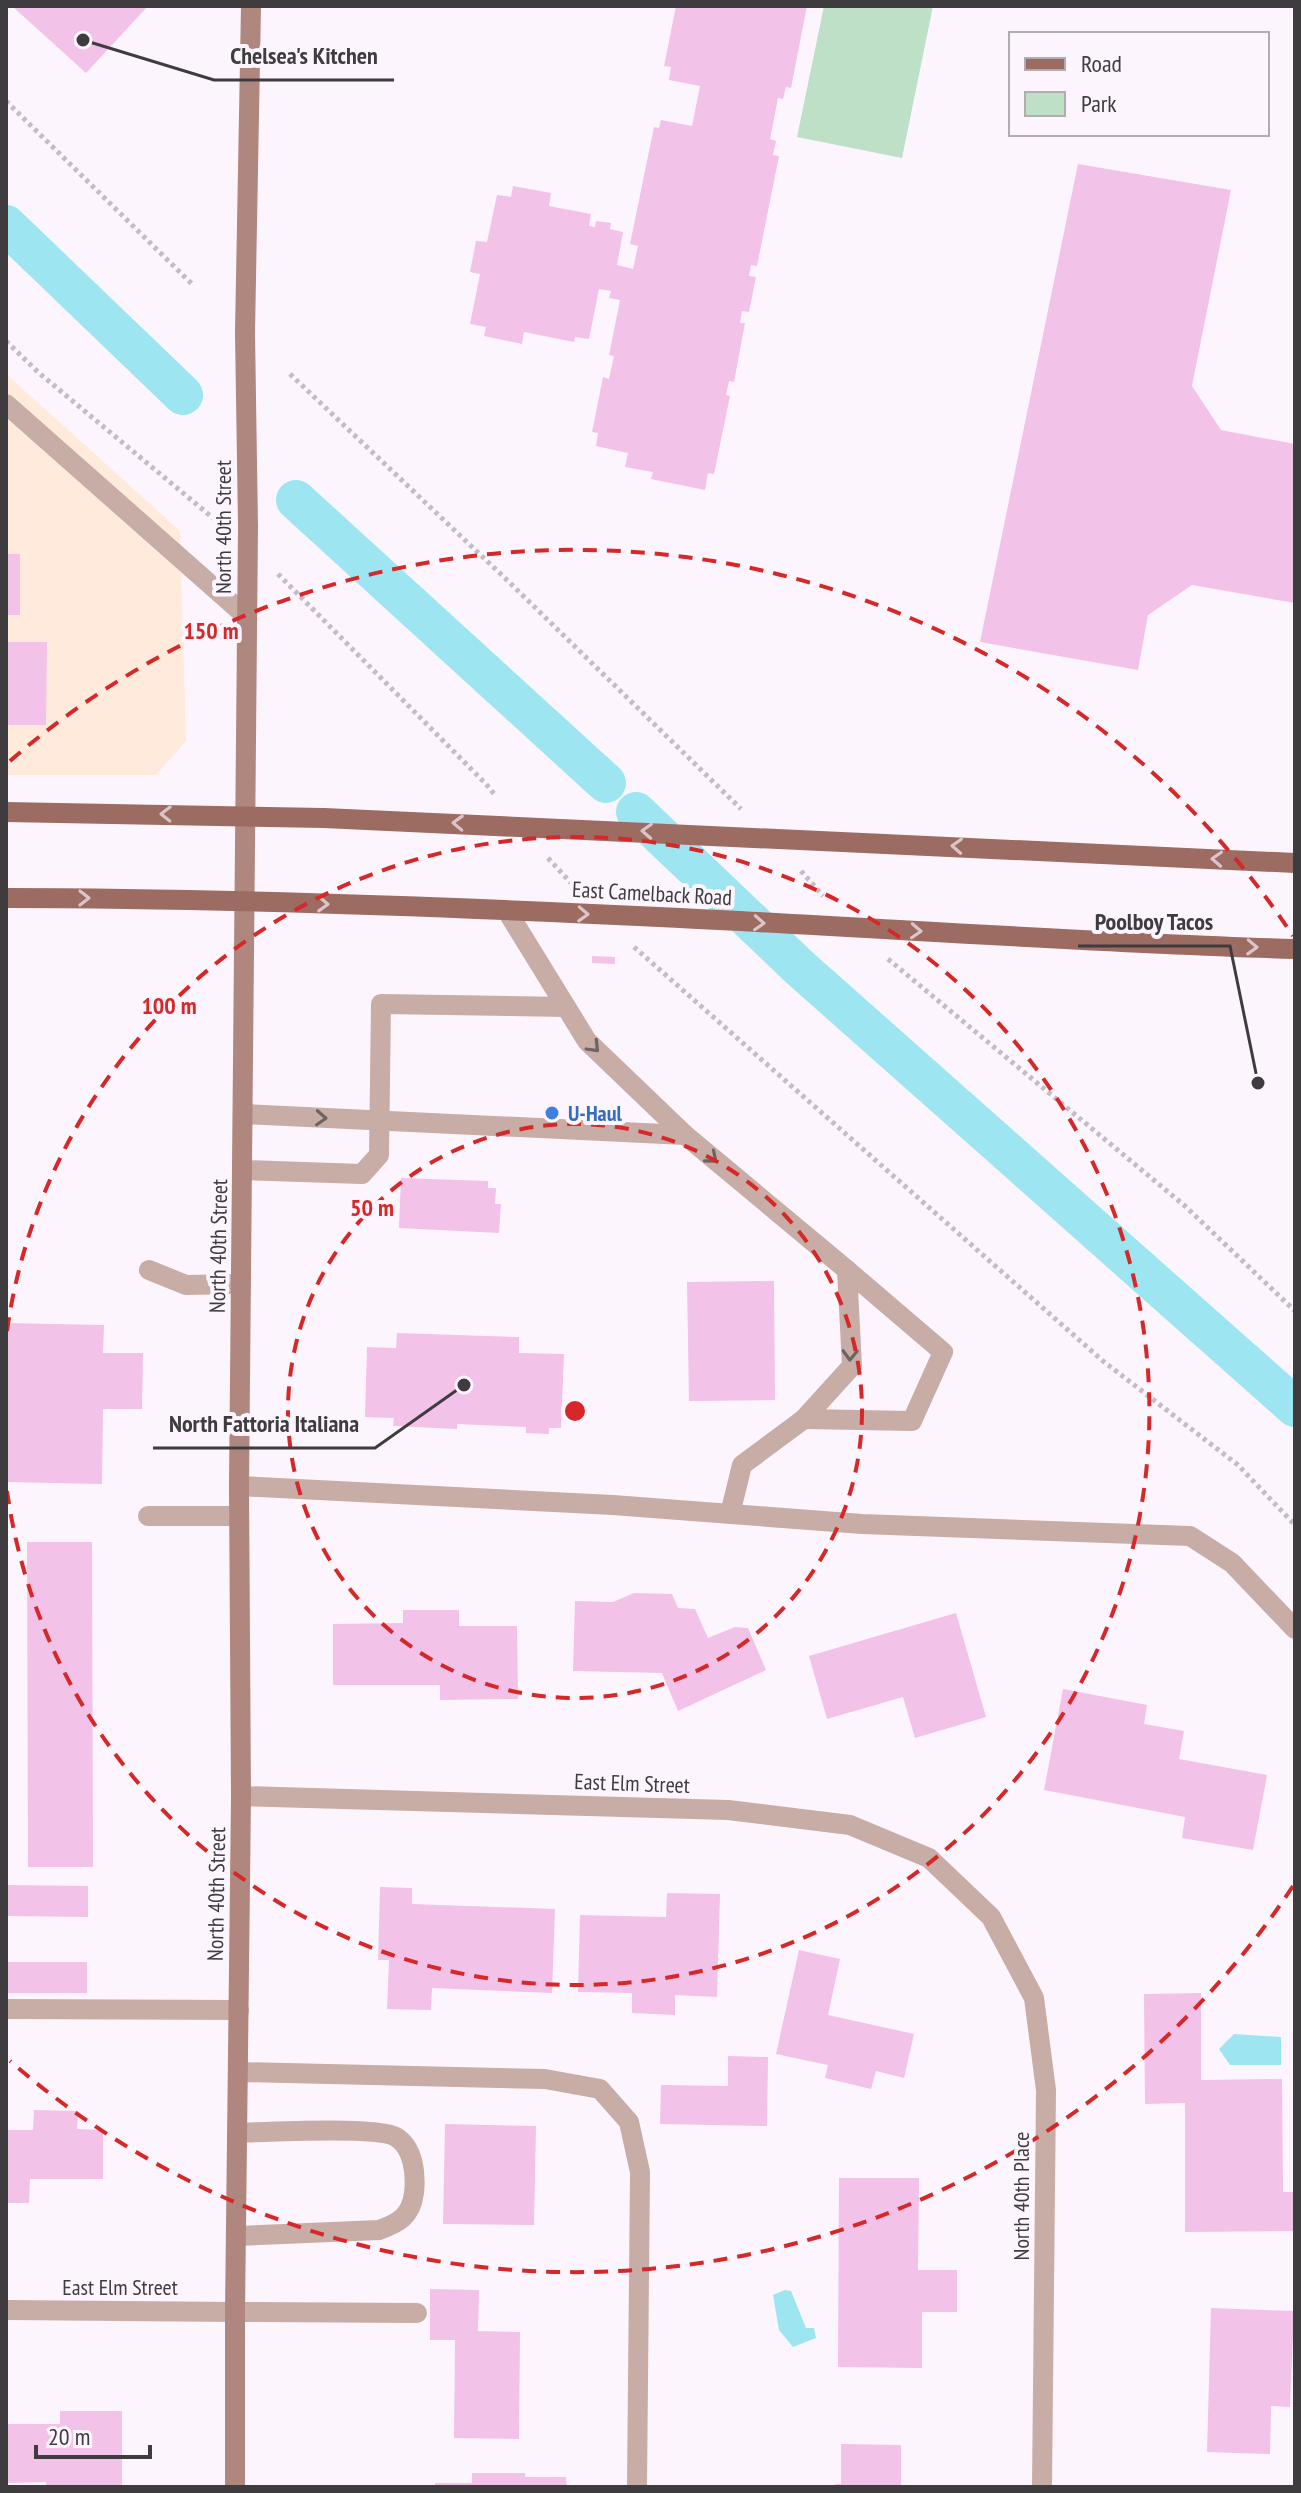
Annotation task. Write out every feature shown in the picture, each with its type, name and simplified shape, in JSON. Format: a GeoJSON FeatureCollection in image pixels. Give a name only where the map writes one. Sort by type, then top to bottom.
{"type":"FeatureCollection","features":[{"type":"Feature","properties":{"kind":"main road","name":"North 40th Street"},"geometry":{"type":"LineString","coordinates":[[235,2487],[241,1796],[239,1486],[248,526],[245,356],[251,6]]}},
{"type":"Feature","properties":{"kind":"main road"},"geometry":{"type":"LineString","coordinates":[[6,812],[244,816],[576,828],[1295,863]]}},
{"type":"Feature","properties":{"kind":"main road","name":"East Camelback Road"},"geometry":{"type":"LineString","coordinates":[[6,898],[160,898],[507,911],[1154,945],[1295,949]]}},
{"type":"Feature","properties":{"kind":"street"},"geometry":{"type":"LineString","coordinates":[[6,404],[247,617]]}},
{"type":"Feature","properties":{"kind":"street"},"geometry":{"type":"LineString","coordinates":[[507,911],[587,1041],[685,1135],[943,1352],[912,1421],[804,1419]]}},
{"type":"Feature","properties":{"kind":"street"},"geometry":{"type":"LineString","coordinates":[[243,1170],[362,1174],[379,1155],[381,1004],[566,1007]]}},
{"type":"Feature","properties":{"kind":"street"},"geometry":{"type":"LineString","coordinates":[[243,1114],[685,1135]]}},
{"type":"Feature","properties":{"kind":"street"},"geometry":{"type":"LineString","coordinates":[[149,1270],[186,1285],[241,1284]]}},
{"type":"Feature","properties":{"kind":"street"},"geometry":{"type":"LineString","coordinates":[[730,1514],[742,1465],[804,1419],[852,1366],[847,1270]]}},
{"type":"Feature","properties":{"kind":"street"},"geometry":{"type":"LineString","coordinates":[[239,1486],[597,1504],[862,1524],[1190,1536],[1232,1563],[1295,1629]]}},
{"type":"Feature","properties":{"kind":"street"},"geometry":{"type":"LineString","coordinates":[[148,1516],[239,1516]]}},
{"type":"Feature","properties":{"kind":"street","name":"East Elm Street"},"geometry":{"type":"LineString","coordinates":[[241,1796],[728,1810],[850,1825],[929,1858],[991,1917]]}},
{"type":"Feature","properties":{"kind":"street","name":"North 40th Place"},"geometry":{"type":"LineString","coordinates":[[991,1917],[1034,1998],[1046,2090],[1042,2487]]}},
{"type":"Feature","properties":{"kind":"street"},"geometry":{"type":"LineString","coordinates":[[6,2009],[239,2010]]}},
{"type":"Feature","properties":{"kind":"street"},"geometry":{"type":"LineString","coordinates":[[238,2072],[545,2079],[600,2089],[629,2122],[640,2172],[637,2487]]}},
{"type":"Feature","properties":{"kind":"street"},"geometry":{"type":"LineString","coordinates":[[236,2236],[379,2230],[399,2223],[409,2211],[415,2179],[412,2158],[405,2144],[394,2135],[368,2132],[237,2133]]}},
{"type":"Feature","properties":{"kind":"street","name":"East Elm Street"},"geometry":{"type":"LineString","coordinates":[[6,2310],[417,2313]]}},
{"type":"Feature","properties":{"kind":"path"},"geometry":{"type":"LineString","coordinates":[[6,101],[193,285]]}},
{"type":"Feature","properties":{"kind":"path"},"geometry":{"type":"LineString","coordinates":[[6,341],[39,373],[182,491]]}},
{"type":"Feature","properties":{"kind":"path"},"geometry":{"type":"LineString","coordinates":[[290,374],[771,837],[845,928],[1185,1206],[1295,1311]]}},
{"type":"Feature","properties":{"kind":"path"},"geometry":{"type":"LineString","coordinates":[[301,596],[486,784],[518,826],[645,957],[1103,1361],[1238,1465],[1295,1525]]}},
{"type":"Feature","properties":{"kind":"shaded area"},"geometry":{"type":"Polygon","coordinates":[[[6,374],[180,531],[186,741],[156,775],[6,775],[6,374]]]}},
{"type":"Feature","properties":{"kind":"green space"},"geometry":{"type":"Polygon","coordinates":[[[824,6],[933,6],[902,158],[797,137],[824,6]]]}},
{"type":"Feature","properties":{"kind":"water"},"geometry":{"type":"Polygon","coordinates":[[[1234,2034],[1281,2037],[1281,2065],[1230,2065],[1219,2049],[1234,2034]]]}},
{"type":"Feature","properties":{"kind":"water"},"geometry":{"type":"Polygon","coordinates":[[[791,2291],[806,2328],[814,2328],[816,2338],[793,2347],[779,2330],[773,2295],[791,2291]]]}},
{"type":"Feature","properties":{"kind":"building"},"geometry":{"type":"Polygon","coordinates":[[[12,6],[148,6],[86,73],[12,6]]]}},
{"type":"Feature","properties":{"kind":"building"},"geometry":{"type":"Polygon","coordinates":[[[676,6],[807,6],[791,88],[786,87],[783,99],[778,98],[770,139],[776,141],[773,155],[779,156],[757,266],[751,265],[749,276],[756,277],[749,312],[742,311],[740,323],[745,323],[734,382],[729,381],[726,395],[730,396],[714,474],[708,473],[705,490],[651,479],[653,472],[625,467],[628,453],[596,446],[598,433],[592,432],[603,377],[609,379],[614,356],[609,355],[620,300],[609,298],[611,291],[599,289],[589,339],[575,337],[574,342],[524,332],[522,344],[484,336],[486,327],[470,324],[480,274],[470,272],[476,241],[487,242],[497,195],[511,197],[513,186],[551,193],[549,206],[591,214],[589,226],[595,227],[596,221],[611,223],[610,229],[623,232],[617,265],[633,269],[638,246],[630,244],[654,127],[659,128],[661,120],[692,126],[700,86],[669,80],[671,67],[664,66],[676,6]]]}},
{"type":"Feature","properties":{"kind":"building"},"geometry":{"type":"Polygon","coordinates":[[[1078,164],[1231,190],[1192,386],[1221,430],[1295,444],[1295,603],[1192,585],[1148,615],[1138,670],[980,642],[1078,164]]]}},
{"type":"Feature","properties":{"kind":"building"},"geometry":{"type":"Polygon","coordinates":[[[6,554],[20,554],[20,615],[6,615],[6,554]]]}},
{"type":"Feature","properties":{"kind":"building"},"geometry":{"type":"Polygon","coordinates":[[[6,642],[47,642],[46,725],[6,725],[6,642]]]}},
{"type":"Feature","properties":{"kind":"building"},"geometry":{"type":"Polygon","coordinates":[[[592,956],[615,957],[615,964],[592,963],[592,956]]]}},
{"type":"Feature","properties":{"kind":"building"},"geometry":{"type":"Polygon","coordinates":[[[401,1178],[488,1181],[488,1188],[496,1188],[495,1204],[501,1204],[499,1233],[399,1228],[401,1178]]]}},
{"type":"Feature","properties":{"kind":"building"},"geometry":{"type":"Polygon","coordinates":[[[774,1281],[775,1400],[689,1401],[687,1282],[774,1281]]]}},
{"type":"Feature","properties":{"kind":"building"},"geometry":{"type":"Polygon","coordinates":[[[6,1323],[104,1325],[103,1353],[143,1353],[142,1409],[103,1409],[102,1484],[6,1482],[6,1323]]]}},
{"type":"Feature","properties":{"kind":"building"},"geometry":{"type":"Polygon","coordinates":[[[397,1333],[519,1337],[519,1353],[564,1354],[561,1428],[549,1428],[549,1434],[526,1433],[526,1427],[457,1424],[457,1429],[393,1426],[394,1418],[365,1417],[367,1347],[396,1348],[397,1333]]]}},
{"type":"Feature","properties":{"kind":"building"},"geometry":{"type":"Polygon","coordinates":[[[27,1542],[92,1542],[93,1867],[28,1867],[27,1542]]]}},
{"type":"Feature","properties":{"kind":"building"},"geometry":{"type":"Polygon","coordinates":[[[634,1593],[672,1594],[678,1608],[695,1609],[708,1638],[735,1627],[748,1628],[766,1670],[678,1711],[662,1673],[573,1671],[575,1601],[613,1602],[634,1593]]]}},
{"type":"Feature","properties":{"kind":"building"},"geometry":{"type":"Polygon","coordinates":[[[403,1610],[459,1610],[459,1626],[517,1626],[518,1699],[440,1700],[440,1685],[333,1685],[333,1624],[403,1623],[403,1610]]]}},
{"type":"Feature","properties":{"kind":"building"},"geometry":{"type":"Polygon","coordinates":[[[956,1613],[986,1717],[915,1738],[903,1697],[827,1719],[809,1656],[956,1613]]]}},
{"type":"Feature","properties":{"kind":"building"},"geometry":{"type":"Polygon","coordinates":[[[1063,1689],[1147,1705],[1144,1724],[1184,1731],[1179,1759],[1267,1775],[1253,1850],[1182,1838],[1185,1817],[1044,1790],[1063,1689]]]}},
{"type":"Feature","properties":{"kind":"building"},"geometry":{"type":"Polygon","coordinates":[[[6,1885],[88,1886],[88,1917],[6,1916],[6,1885]]]}},
{"type":"Feature","properties":{"kind":"building"},"geometry":{"type":"Polygon","coordinates":[[[380,1887],[412,1888],[412,1904],[555,1909],[552,1993],[432,1988],[431,2010],[387,2009],[389,1960],[378,1960],[380,1887]]]}},
{"type":"Feature","properties":{"kind":"building"},"geometry":{"type":"Polygon","coordinates":[[[667,1893],[720,1894],[717,1997],[675,1995],[675,2015],[632,2013],[632,1993],[578,1992],[580,1915],[666,1917],[667,1893]]]}},
{"type":"Feature","properties":{"kind":"building"},"geometry":{"type":"Polygon","coordinates":[[[799,1950],[840,1959],[828,2015],[914,2034],[904,2078],[876,2071],[871,2089],[825,2078],[828,2065],[776,2054],[799,1950]]]}},
{"type":"Feature","properties":{"kind":"building"},"geometry":{"type":"Polygon","coordinates":[[[6,1962],[87,1962],[87,1993],[6,1993],[6,1962]]]}},
{"type":"Feature","properties":{"kind":"building"},"geometry":{"type":"Polygon","coordinates":[[[1201,1993],[1201,2080],[1282,2079],[1283,2192],[1295,2192],[1295,2231],[1185,2232],[1185,2103],[1145,2104],[1144,1994],[1201,1993]]]}},
{"type":"Feature","properties":{"kind":"building"},"geometry":{"type":"Polygon","coordinates":[[[728,2056],[768,2057],[767,2126],[660,2124],[661,2085],[728,2086],[728,2056]]]}},
{"type":"Feature","properties":{"kind":"building"},"geometry":{"type":"Polygon","coordinates":[[[34,2110],[78,2111],[77,2129],[103,2130],[103,2179],[30,2179],[29,2203],[6,2203],[6,2130],[33,2130],[34,2110]]]}},
{"type":"Feature","properties":{"kind":"building"},"geometry":{"type":"Polygon","coordinates":[[[445,2124],[536,2126],[534,2225],[443,2224],[445,2124]]]}},
{"type":"Feature","properties":{"kind":"building"},"geometry":{"type":"Polygon","coordinates":[[[839,2178],[919,2178],[918,2270],[957,2270],[957,2312],[922,2312],[922,2368],[838,2367],[839,2178]]]}},
{"type":"Feature","properties":{"kind":"building"},"geometry":{"type":"Polygon","coordinates":[[[430,2289],[479,2290],[478,2331],[520,2332],[519,2439],[454,2438],[455,2340],[430,2340],[430,2289]]]}},
{"type":"Feature","properties":{"kind":"building"},"geometry":{"type":"Polygon","coordinates":[[[1211,2308],[1294,2311],[1290,2407],[1271,2406],[1270,2454],[1207,2452],[1211,2308]]]}},
{"type":"Feature","properties":{"kind":"building"},"geometry":{"type":"Polygon","coordinates":[[[60,2411],[122,2411],[122,2487],[46,2487],[46,2482],[6,2483],[6,2424],[60,2424],[60,2411]]]}},
{"type":"Feature","properties":{"kind":"building"},"geometry":{"type":"Polygon","coordinates":[[[841,2444],[901,2445],[901,2487],[835,2487],[835,2484],[841,2484],[841,2444]]]}},
{"type":"Feature","properties":{"kind":"building"},"geometry":{"type":"Polygon","coordinates":[[[472,2473],[566,2477],[567,2487],[435,2487],[435,2483],[472,2483],[472,2473]]]}},
{"type":"Feature","properties":{"kind":"waterway"},"geometry":{"type":"LineString","coordinates":[[6,225],[183,395]]}},
{"type":"Feature","properties":{"kind":"waterway"},"geometry":{"type":"LineString","coordinates":[[296,500],[606,783]]}},
{"type":"Feature","properties":{"kind":"waterway"},"geometry":{"type":"LineString","coordinates":[[636,812],[800,968],[1295,1407]]}},
{"type":"Feature","properties":{"kind":"place","name":"Chelsea's Kitchen"},"geometry":{"type":"Point","coordinates":[83,40]}},
{"type":"Feature","properties":{"kind":"place","name":"Poolboy Tacos"},"geometry":{"type":"Point","coordinates":[1258,1083]}},
{"type":"Feature","properties":{"kind":"place","name":"U-Haul"},"geometry":{"type":"Point","coordinates":[552,1113]}},
{"type":"Feature","properties":{"kind":"place","name":"North Fattoria Italiana"},"geometry":{"type":"Point","coordinates":[464,1385]}}]}
